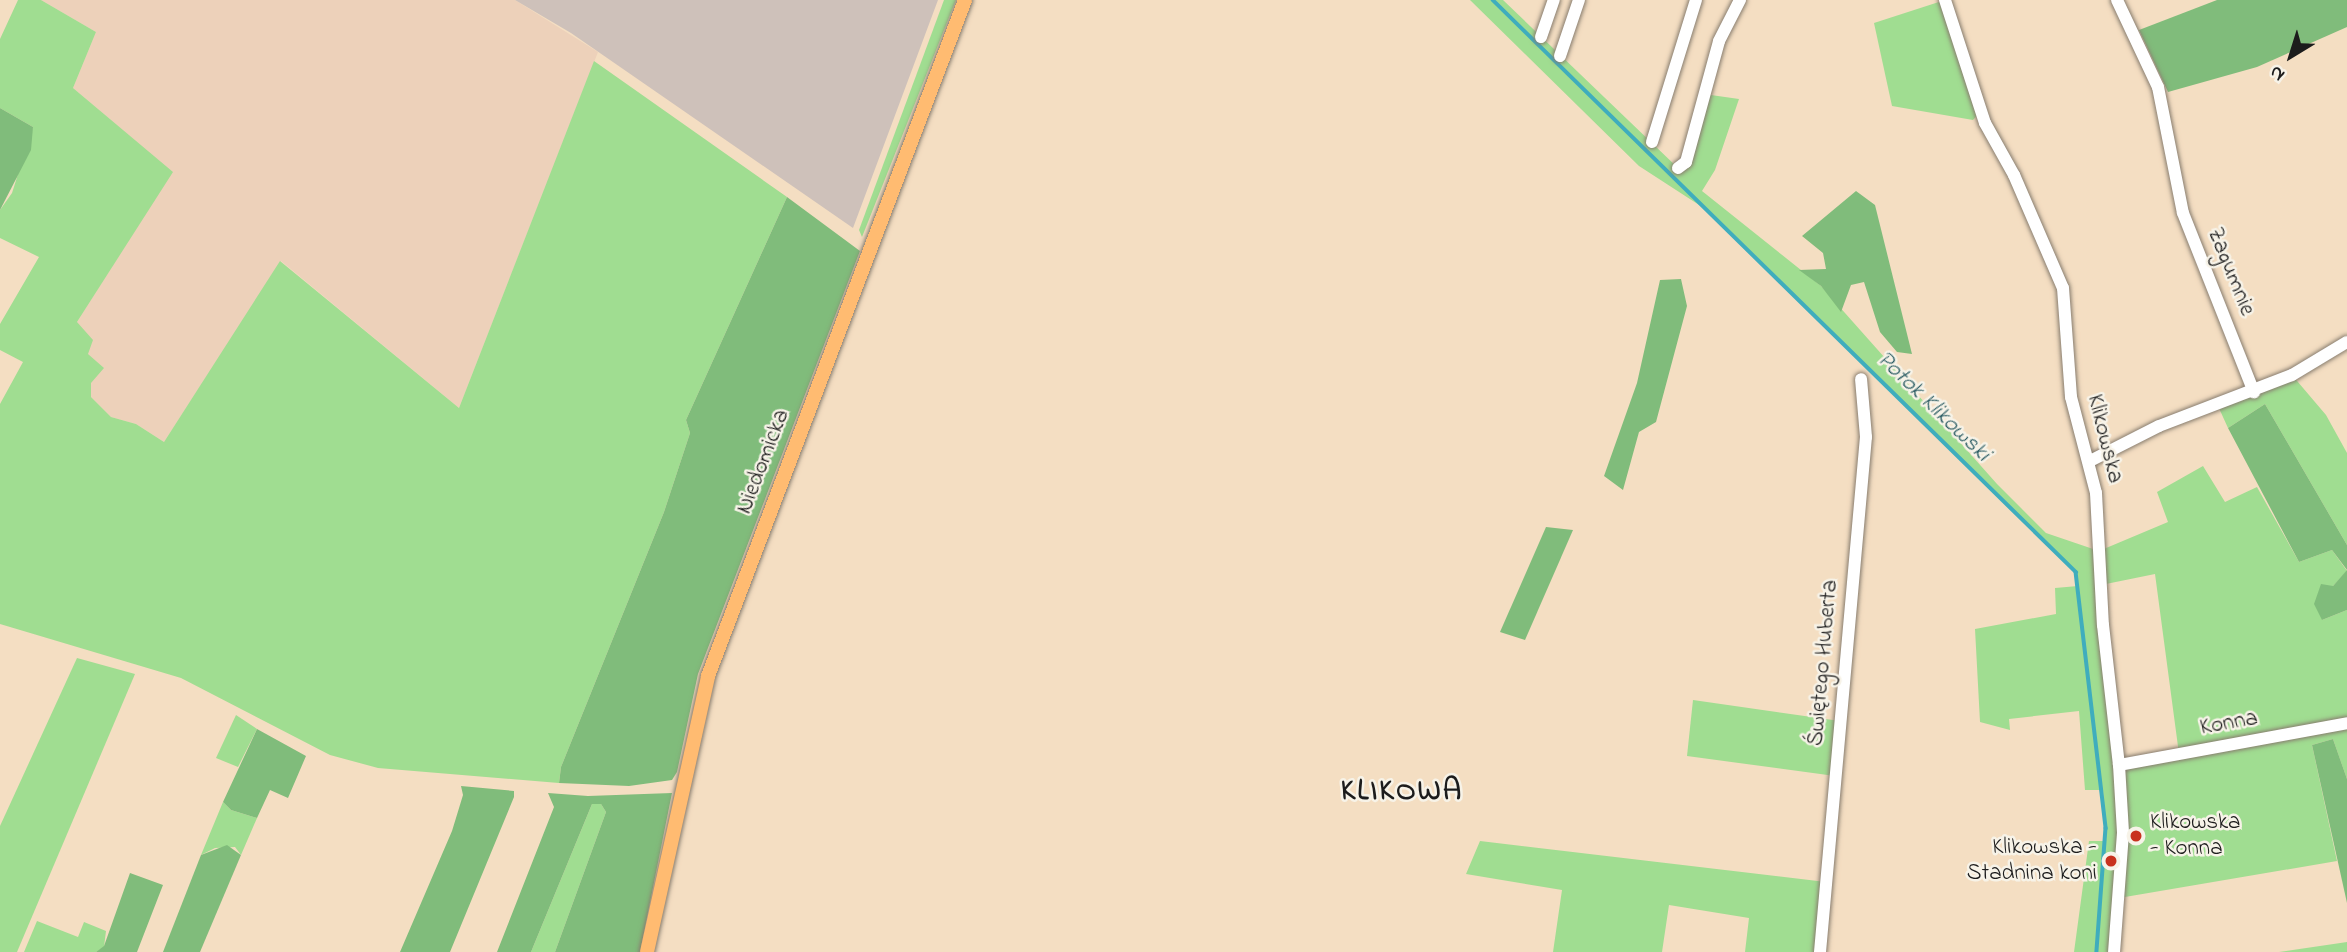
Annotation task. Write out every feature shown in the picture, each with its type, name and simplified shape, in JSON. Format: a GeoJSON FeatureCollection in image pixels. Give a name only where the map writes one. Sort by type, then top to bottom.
{"type":"FeatureCollection","features":[{"type":"Feature","properties":{"kind":"main road","name":"Niedomicka"},"geometry":{"type":"LineString","coordinates":[[648,952],[708,676],[965,0]]}},
{"type":"Feature","properties":{"kind":"street"},"geometry":{"type":"LineString","coordinates":[[1541,37],[1555,0]]}},
{"type":"Feature","properties":{"kind":"street"},"geometry":{"type":"LineString","coordinates":[[1560,56],[1579,0]]}},
{"type":"Feature","properties":{"kind":"street"},"geometry":{"type":"LineString","coordinates":[[1652,142],[1696,0]]}},
{"type":"Feature","properties":{"kind":"street"},"geometry":{"type":"LineString","coordinates":[[1678,169],[1686,162],[1718,41],[1740,0]]}},
{"type":"Feature","properties":{"kind":"street","name":"Klikowska"},"geometry":{"type":"LineString","coordinates":[[1945,0],[1985,123],[2014,175],[2063,288],[2071,397],[2090,461],[2119,765],[2123,834],[2114,952]]}},
{"type":"Feature","properties":{"kind":"street","name":"Zagumnie"},"geometry":{"type":"LineString","coordinates":[[2117,0],[2158,87],[2182,213],[2254,392]]}},
{"type":"Feature","properties":{"kind":"street"},"geometry":{"type":"LineString","coordinates":[[2090,461],[2159,426],[2254,392],[2347,342]]}},
{"type":"Feature","properties":{"kind":"street","name":"Świętego Huberta"},"geometry":{"type":"LineString","coordinates":[[1821,952],[1866,437],[1861,379]]}},
{"type":"Feature","properties":{"kind":"street","name":"Konna"},"geometry":{"type":"LineString","coordinates":[[2119,765],[2347,723]]}},
{"type":"Feature","properties":{"kind":"shaded area"},"geometry":{"type":"Polygon","coordinates":[[[41,0],[515,0],[598,52],[459,408],[281,261],[164,442],[136,424],[111,417],[91,397],[87,354],[77,322],[172,172],[73,88],[96,32],[41,0]]]}},
{"type":"Feature","properties":{"kind":"shaded area"},"geometry":{"type":"Polygon","coordinates":[[[515,0],[938,0],[853,228],[571,33],[515,0]]]}},
{"type":"Feature","properties":{"kind":"green space"},"geometry":{"type":"Polygon","coordinates":[[[18,0],[41,0],[96,32],[73,88],[173,172],[77,322],[93,340],[88,354],[104,368],[91,383],[91,397],[111,417],[136,424],[164,442],[280,261],[459,408],[594,61],[787,197],[686,420],[690,433],[664,512],[561,767],[559,783],[378,768],[330,755],[181,678],[0,624],[0,404],[23,362],[0,350],[0,324],[39,257],[0,238],[0,210],[12,193],[33,127],[0,108],[0,39],[18,0]]]}},
{"type":"Feature","properties":{"kind":"green space"},"geometry":{"type":"Polygon","coordinates":[[[944,0],[956,0],[862,237],[859,230],[944,0]]]}},
{"type":"Feature","properties":{"kind":"green space"},"geometry":{"type":"Polygon","coordinates":[[[1470,0],[1503,0],[1678,168],[1704,94],[1739,99],[1715,170],[1702,191],[1821,286],[1997,484],[2046,533],[2099,551],[2168,522],[2157,492],[2203,466],[2225,502],[2257,487],[2299,562],[2332,550],[2347,571],[2333,586],[2322,620],[2347,610],[2347,779],[2333,739],[2312,745],[2337,861],[2119,898],[2115,952],[2074,952],[2089,841],[2106,841],[2103,790],[2085,790],[2079,711],[2009,719],[2010,730],[1980,722],[1975,629],[2056,614],[2055,588],[2078,586],[2076,572],[1713,214],[1639,166],[1470,0]],[[2155,574],[2101,585],[2119,764],[2179,754],[2155,574]]]}},
{"type":"Feature","properties":{"kind":"green space"},"geometry":{"type":"Polygon","coordinates":[[[1945,0],[1981,111],[1973,120],[1892,106],[1874,23],[1945,0]]]}},
{"type":"Feature","properties":{"kind":"green space"},"geometry":{"type":"Polygon","coordinates":[[[2217,0],[2347,0],[2347,27],[2257,67],[2168,92],[2139,30],[2217,0]]]}},
{"type":"Feature","properties":{"kind":"green space"},"geometry":{"type":"Polygon","coordinates":[[[0,108],[33,127],[31,150],[0,210],[0,108]]]}},
{"type":"Feature","properties":{"kind":"green space"},"geometry":{"type":"Polygon","coordinates":[[[1856,191],[1875,205],[1912,354],[1897,352],[1880,332],[1864,282],[1851,285],[1841,312],[1821,286],[1799,270],[1826,269],[1823,253],[1802,236],[1856,191]]]}},
{"type":"Feature","properties":{"kind":"green space"},"geometry":{"type":"Polygon","coordinates":[[[787,197],[860,251],[698,674],[677,772],[672,780],[629,786],[559,783],[561,767],[664,512],[690,433],[686,420],[787,197]]]}},
{"type":"Feature","properties":{"kind":"green space"},"geometry":{"type":"Polygon","coordinates":[[[1681,279],[1687,306],[1656,422],[1639,432],[1623,490],[1604,476],[1637,383],[1660,280],[1681,279]]]}},
{"type":"Feature","properties":{"kind":"green space"},"geometry":{"type":"Polygon","coordinates":[[[2292,375],[2326,415],[2347,453],[2347,545],[2265,404],[2228,428],[2218,406],[2292,375]]]}},
{"type":"Feature","properties":{"kind":"green space"},"geometry":{"type":"Polygon","coordinates":[[[2265,404],[2347,545],[2347,570],[2332,550],[2299,562],[2228,428],[2265,404]]]}},
{"type":"Feature","properties":{"kind":"green space"},"geometry":{"type":"Polygon","coordinates":[[[1546,527],[1573,530],[1525,640],[1500,632],[1546,527]]]}},
{"type":"Feature","properties":{"kind":"green space"},"geometry":{"type":"Polygon","coordinates":[[[2347,570],[2347,610],[2322,620],[2314,604],[2321,584],[2333,586],[2347,570]]]}},
{"type":"Feature","properties":{"kind":"green space"},"geometry":{"type":"Polygon","coordinates":[[[77,658],[135,674],[17,952],[0,952],[0,826],[77,658]]]}},
{"type":"Feature","properties":{"kind":"green space"},"geometry":{"type":"Polygon","coordinates":[[[1693,700],[1840,721],[1835,776],[1687,756],[1693,700]]]}},
{"type":"Feature","properties":{"kind":"green space"},"geometry":{"type":"Polygon","coordinates":[[[236,715],[257,729],[238,767],[216,758],[236,715]]]}},
{"type":"Feature","properties":{"kind":"green space"},"geometry":{"type":"Polygon","coordinates":[[[257,729],[306,756],[288,798],[270,790],[257,818],[231,810],[223,802],[257,729]]]}},
{"type":"Feature","properties":{"kind":"green space"},"geometry":{"type":"Polygon","coordinates":[[[2333,739],[2347,779],[2347,903],[2312,745],[2333,739]]]}},
{"type":"Feature","properties":{"kind":"green space"},"geometry":{"type":"Polygon","coordinates":[[[461,786],[514,791],[514,797],[450,952],[400,952],[452,831],[463,795],[461,786]]]}},
{"type":"Feature","properties":{"kind":"green space"},"geometry":{"type":"Polygon","coordinates":[[[548,793],[588,796],[672,793],[640,952],[555,952],[606,812],[601,804],[592,804],[531,952],[497,952],[554,807],[548,793]]]}},
{"type":"Feature","properties":{"kind":"green space"},"geometry":{"type":"Polygon","coordinates":[[[223,802],[231,810],[257,818],[241,855],[235,847],[215,848],[201,855],[223,802]]]}},
{"type":"Feature","properties":{"kind":"green space"},"geometry":{"type":"Polygon","coordinates":[[[592,804],[601,804],[606,812],[555,952],[531,952],[592,804]]]}},
{"type":"Feature","properties":{"kind":"green space"},"geometry":{"type":"Polygon","coordinates":[[[1480,841],[1826,882],[1820,952],[1745,952],[1749,918],[1669,905],[1662,952],[1553,952],[1562,890],[1466,874],[1480,841]]]}},
{"type":"Feature","properties":{"kind":"green space"},"geometry":{"type":"Polygon","coordinates":[[[227,845],[241,855],[200,952],[163,952],[201,855],[227,845]]]}},
{"type":"Feature","properties":{"kind":"green space"},"geometry":{"type":"Polygon","coordinates":[[[130,873],[163,885],[137,952],[96,952],[104,946],[130,873]]]}},
{"type":"Feature","properties":{"kind":"green space"},"geometry":{"type":"Polygon","coordinates":[[[37,921],[78,937],[84,922],[106,931],[104,947],[96,952],[24,952],[37,921]]]}},
{"type":"Feature","properties":{"kind":"green space"},"geometry":{"type":"Polygon","coordinates":[[[2347,942],[2347,952],[2279,952],[2347,942]]]}},
{"type":"Feature","properties":{"kind":"waterway","name":"Potok Klikowski"},"geometry":{"type":"LineString","coordinates":[[1493,0],[2076,572],[2106,828],[2097,952]]}},
{"type":"Feature","properties":{"kind":"place","name":"Klikowska - Konna"},"geometry":{"type":"Point","coordinates":[2136,836]}},
{"type":"Feature","properties":{"kind":"place","name":"Klikowska - Stadnina koni"},"geometry":{"type":"Point","coordinates":[2111,861]}},
{"type":"Feature","properties":{"kind":"district","name":"KLIKOWA"},"geometry":{"type":"Point","coordinates":[1402,792]}}]}
